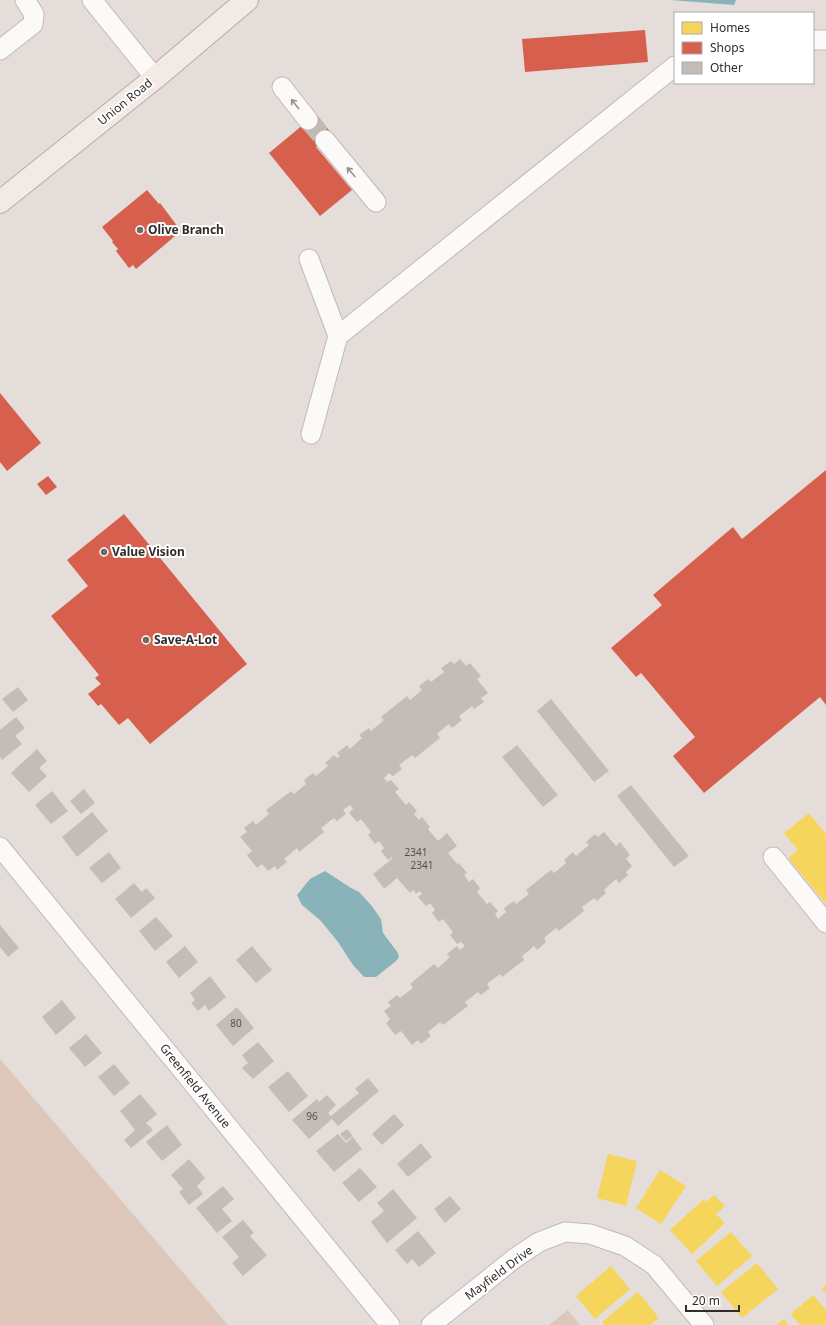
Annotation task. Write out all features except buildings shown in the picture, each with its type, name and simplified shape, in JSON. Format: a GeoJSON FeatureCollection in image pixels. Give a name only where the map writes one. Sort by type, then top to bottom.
{"type":"FeatureCollection","features":[{"type":"Feature","properties":{"kind":"main road","name":"Union Road"},"geometry":{"type":"LineString","coordinates":[[2,195],[155,78],[247,0]]}},
{"type":"Feature","properties":{"kind":"street"},"geometry":{"type":"LineString","coordinates":[[0,50],[33,24],[34,14],[25,0]]}},
{"type":"Feature","properties":{"kind":"street"},"geometry":{"type":"LineString","coordinates":[[92,0],[155,78]]}},
{"type":"Feature","properties":{"kind":"street"},"geometry":{"type":"LineString","coordinates":[[814,40],[826,40]]}},
{"type":"Feature","properties":{"kind":"street"},"geometry":{"type":"LineString","coordinates":[[311,434],[338,336],[674,67]]}},
{"type":"Feature","properties":{"kind":"street"},"geometry":{"type":"LineString","coordinates":[[282,87],[308,120]]}},
{"type":"Feature","properties":{"kind":"street"},"geometry":{"type":"LineString","coordinates":[[325,140],[376,202]]}},
{"type":"Feature","properties":{"kind":"street"},"geometry":{"type":"LineString","coordinates":[[309,259],[338,336]]}},
{"type":"Feature","properties":{"kind":"street","name":"Greenfield Avenue"},"geometry":{"type":"LineString","coordinates":[[0,847],[390,1325]]}},
{"type":"Feature","properties":{"kind":"street"},"geometry":{"type":"LineString","coordinates":[[773,857],[826,923]]}},
{"type":"Feature","properties":{"kind":"street","name":"Mayfield Drive"},"geometry":{"type":"LineString","coordinates":[[431,1325],[516,1258],[539,1242],[565,1232],[590,1234],[625,1246],[654,1265],[704,1325]]}},
{"type":"Feature","properties":{"kind":"shaded area"},"geometry":{"type":"Polygon","coordinates":[[[0,1059],[228,1325],[0,1325],[0,1059]]]}},
{"type":"Feature","properties":{"kind":"shaded area"},"geometry":{"type":"Polygon","coordinates":[[[568,1310],[580,1325],[549,1325],[568,1310]]]}},
{"type":"Feature","properties":{"kind":"water"},"geometry":{"type":"Polygon","coordinates":[[[671,0],[736,0],[734,5],[671,0]]]}},
{"type":"Feature","properties":{"kind":"water"},"geometry":{"type":"Polygon","coordinates":[[[325,871],[359,892],[371,905],[381,919],[383,933],[398,953],[399,957],[396,961],[376,977],[364,977],[353,965],[338,942],[321,921],[302,905],[297,895],[310,879],[325,871]]]}},
{"type":"Feature","properties":{"kind":"tunnel"},"geometry":{"type":"LineString","coordinates":[[308,120],[325,140]]}},
{"type":"Feature","properties":{"kind":"place","name":"Olive Branch"},"geometry":{"type":"Point","coordinates":[140,230]}},
{"type":"Feature","properties":{"kind":"place","name":"Value Vision"},"geometry":{"type":"Point","coordinates":[104,552]}},
{"type":"Feature","properties":{"kind":"place","name":"Save-A-Lot"},"geometry":{"type":"Point","coordinates":[146,640]}}]}
